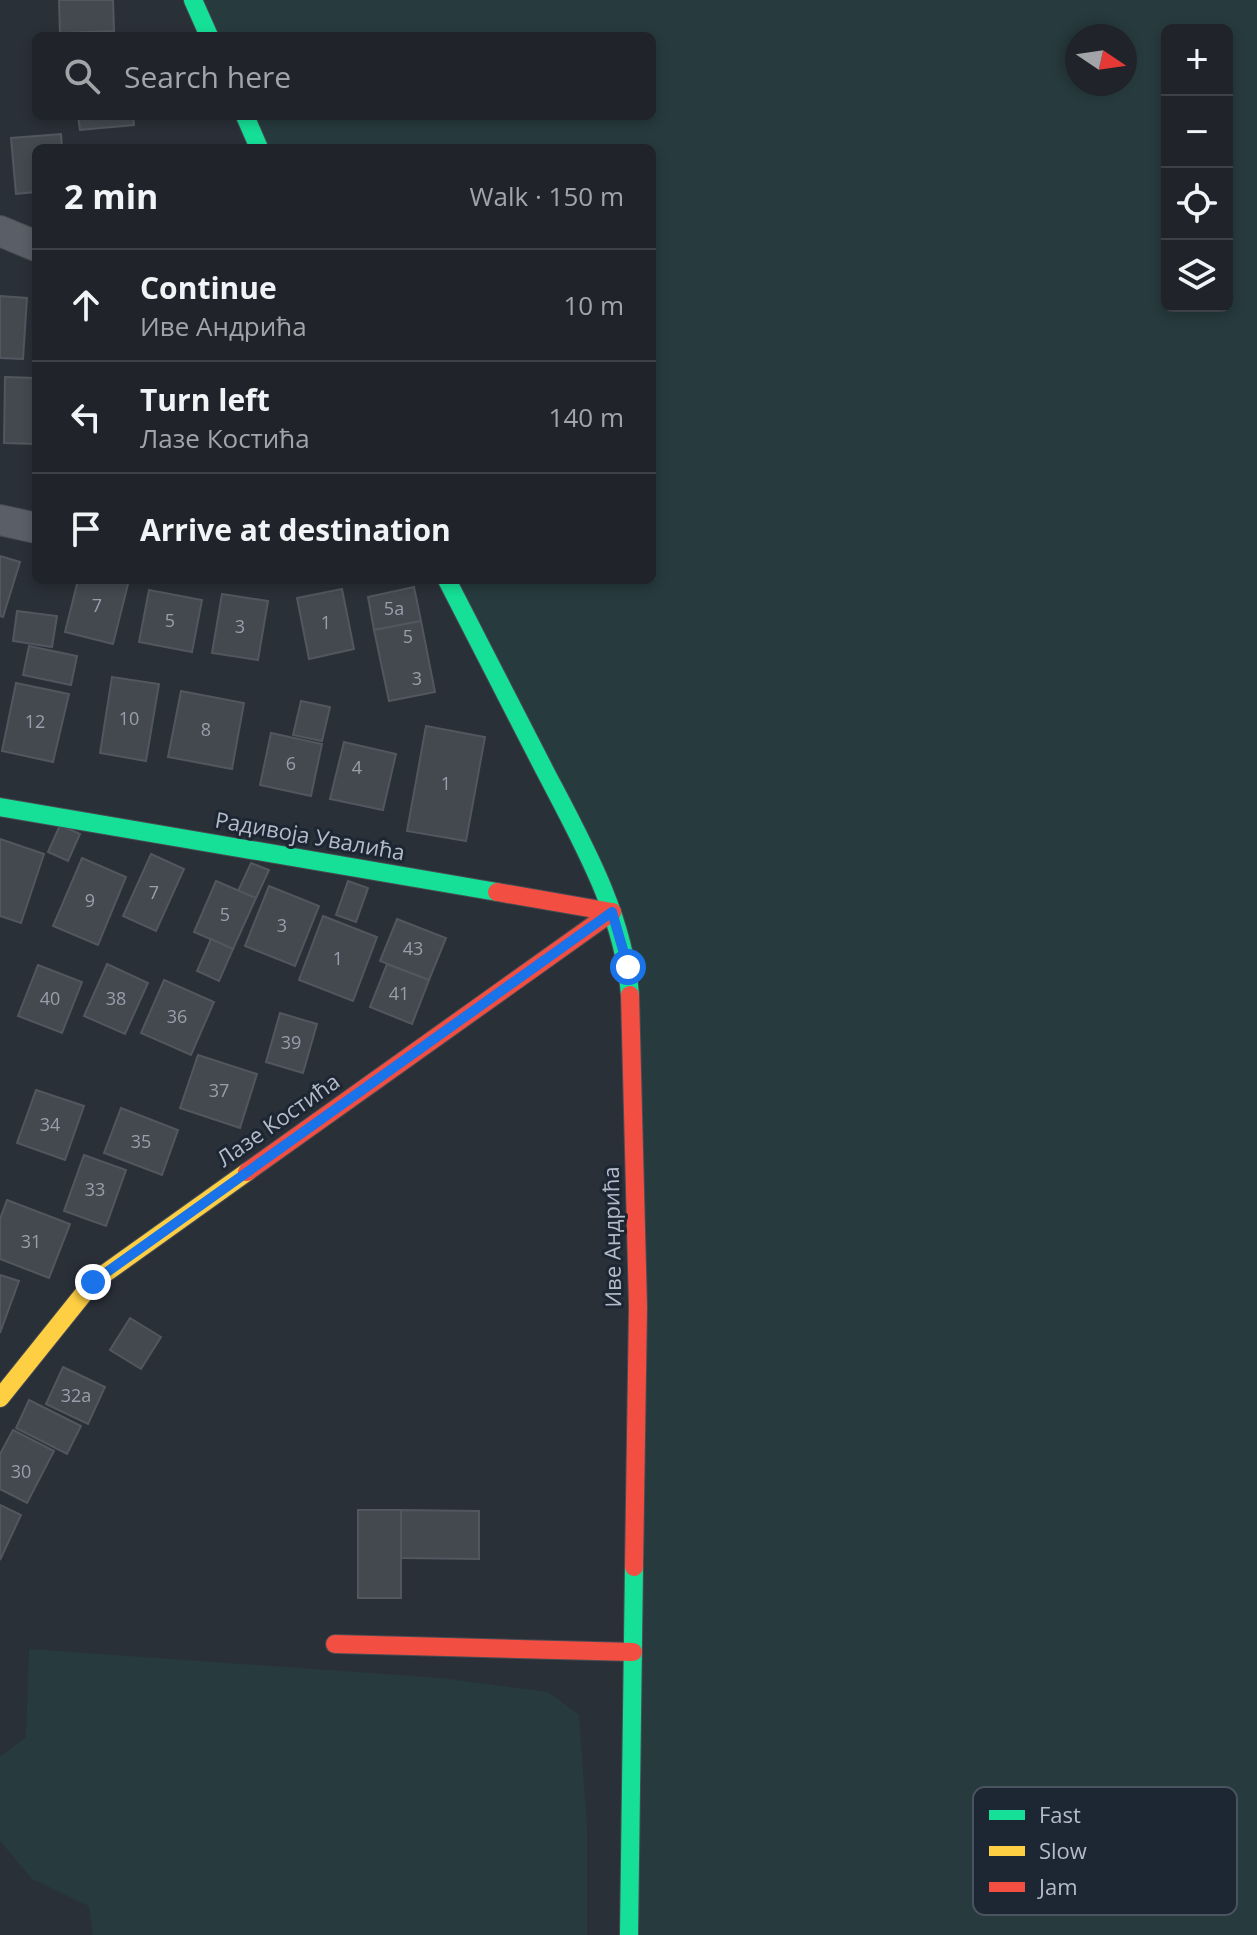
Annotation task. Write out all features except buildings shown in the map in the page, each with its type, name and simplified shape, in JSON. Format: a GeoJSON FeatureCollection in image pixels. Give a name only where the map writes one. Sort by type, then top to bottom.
{"type":"FeatureCollection","features":[{"type":"Feature","properties":{"kind":"street"},"geometry":{"type":"LineString","coordinates":[[193,0],[207,32]]}},
{"type":"Feature","properties":{"kind":"street"},"geometry":{"type":"LineString","coordinates":[[247,120],[257,144]]}},
{"type":"Feature","properties":{"kind":"street"},"geometry":{"type":"LineString","coordinates":[[0,231],[32,244]]}},
{"type":"Feature","properties":{"kind":"street"},"geometry":{"type":"LineString","coordinates":[[0,520],[32,527]]}},
{"type":"Feature","properties":{"kind":"street","name":"Иве Андрића"},"geometry":{"type":"LineString","coordinates":[[449,584],[586,851],[612,912],[628,967],[638,1307],[629,1935]]}},
{"type":"Feature","properties":{"kind":"street","name":"Радивоја Увалића"},"geometry":{"type":"LineString","coordinates":[[0,807],[612,912]]}},
{"type":"Feature","properties":{"kind":"street","name":"Лазе Костића"},"geometry":{"type":"LineString","coordinates":[[0,1398],[93,1282],[612,912]]}},
{"type":"Feature","properties":{"kind":"street"},"geometry":{"type":"LineString","coordinates":[[335,1644],[633,1652]]}},
{"type":"Feature","properties":{"kind":"green space"},"geometry":{"type":"Polygon","coordinates":[[[193,0],[1257,0],[1257,1935],[629,1935],[628,967],[449,584],[656,584],[656,144],[257,144],[247,120],[656,120],[656,32],[207,32],[193,0]]]}},
{"type":"Feature","properties":{"kind":"green space"},"geometry":{"type":"Polygon","coordinates":[[[29,1649],[441,1678],[548,1692],[579,1715],[587,1825],[587,1935],[93,1935],[89,1906],[32,1879],[0,1841],[0,1757],[26,1737],[29,1649]]]}},
{"type":"Feature","properties":{"kind":"traffic: fast"},"geometry":{"type":"LineString","coordinates":[[193,0],[207,32]]}},
{"type":"Feature","properties":{"kind":"traffic: fast"},"geometry":{"type":"LineString","coordinates":[[247,120],[257,144]]}},
{"type":"Feature","properties":{"kind":"traffic: fast"},"geometry":{"type":"LineString","coordinates":[[449,584],[599,878],[619,936],[630,995]]}},
{"type":"Feature","properties":{"kind":"traffic: fast"},"geometry":{"type":"LineString","coordinates":[[0,807],[497,892]]}},
{"type":"Feature","properties":{"kind":"traffic: fast"},"geometry":{"type":"LineString","coordinates":[[629,1935],[634,1567]]}},
{"type":"Feature","properties":{"kind":"traffic: slow"},"geometry":{"type":"LineString","coordinates":[[0,1398],[93,1282],[247,1172]]}},
{"type":"Feature","properties":{"kind":"traffic: jam"},"geometry":{"type":"LineString","coordinates":[[497,892],[612,912]]}},
{"type":"Feature","properties":{"kind":"traffic: jam"},"geometry":{"type":"LineString","coordinates":[[247,1172],[612,912]]}},
{"type":"Feature","properties":{"kind":"traffic: jam"},"geometry":{"type":"LineString","coordinates":[[630,995],[638,1307],[634,1567]]}},
{"type":"Feature","properties":{"kind":"traffic: jam"},"geometry":{"type":"LineString","coordinates":[[335,1644],[633,1652]]}},
{"type":"Feature","properties":{"kind":"route"},"geometry":{"type":"LineString","coordinates":[[93,1282],[612,912],[628,967]]}}]}
